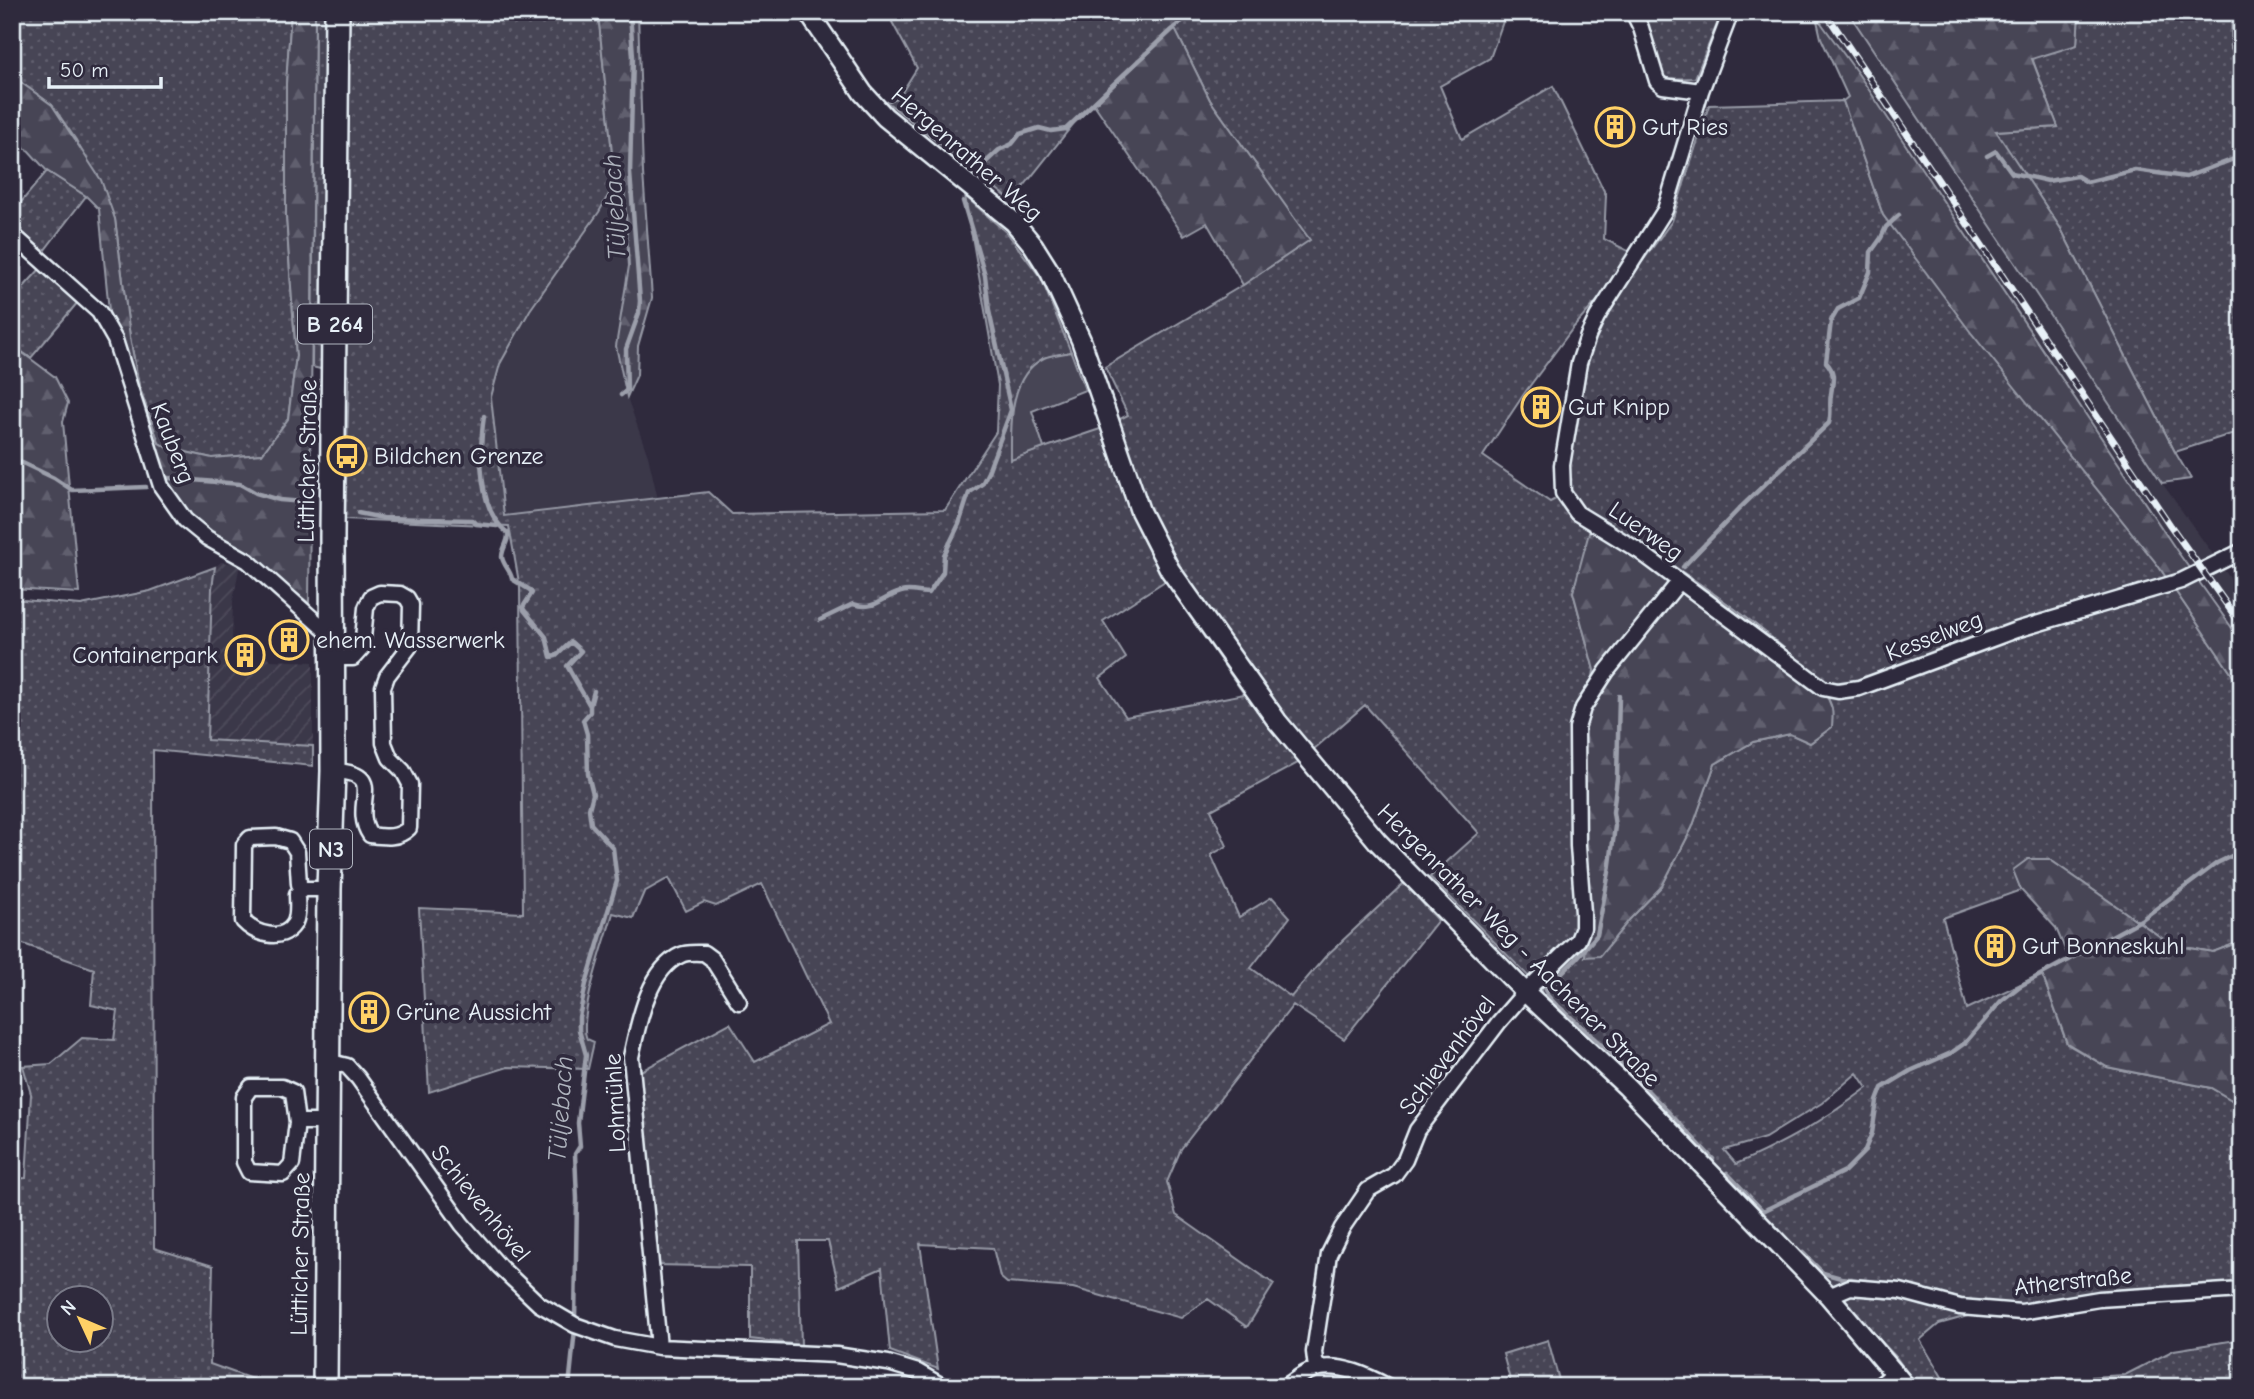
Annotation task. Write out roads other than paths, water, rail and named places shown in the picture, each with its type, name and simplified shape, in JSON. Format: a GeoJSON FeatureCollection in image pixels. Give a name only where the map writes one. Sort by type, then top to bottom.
{"type":"FeatureCollection","features":[{"type":"Feature","properties":{"kind":"main road","name":"Lütticher Straße"},"geometry":{"type":"LineString","coordinates":[[325,1387],[329,889],[333,771],[337,12]]}},
{"type":"Feature","properties":{"kind":"street","name":"Hergenrather Weg"},"geometry":{"type":"LineString","coordinates":[[807,12],[863,93],[884,117],[1014,222],[1051,272],[1081,340]]}},
{"type":"Feature","properties":{"kind":"street"},"geometry":{"type":"LineString","coordinates":[[1633,12],[1641,28],[1657,81],[1663,86],[1701,91]]}},
{"type":"Feature","properties":{"kind":"street","name":"Luerweg"},"geometry":{"type":"LineString","coordinates":[[1525,992],[1565,955],[1578,940],[1583,928],[1576,745],[1577,728],[1583,708],[1607,671],[1679,582],[1639,551],[1577,513],[1563,493],[1562,465],[1579,363],[1597,317],[1665,210],[1701,91],[1731,12]]}},
{"type":"Feature","properties":{"kind":"street","name":"Kauberg"},"geometry":{"type":"LineString","coordinates":[[12,234],[99,312],[114,340],[161,486],[173,505],[185,520],[207,538],[248,561],[333,647]]}},
{"type":"Feature","properties":{"kind":"street","name":"Hergenrather Weg - Aachener Straße"},"geometry":{"type":"LineString","coordinates":[[1081,340],[1140,511],[1170,570],[1277,721],[1378,842],[1525,992],[1627,1087],[1829,1296],[1901,1380]]}},
{"type":"Feature","properties":{"kind":"street","name":"Kesselweg"},"geometry":{"type":"LineString","coordinates":[[1679,582],[1823,688],[1838,691],[1859,688],[2016,630],[2180,581],[2235,554]]}},
{"type":"Feature","properties":{"kind":"street"},"geometry":{"type":"LineString","coordinates":[[333,647],[353,658],[362,648],[366,608],[371,597],[380,593],[400,594],[407,598],[411,605],[410,646],[387,676],[383,687],[384,743],[390,758],[403,771],[410,784],[409,828],[402,835],[386,838],[370,835],[364,826],[364,783],[360,776],[353,772],[333,771]]}},
{"type":"Feature","properties":{"kind":"street"},"geometry":{"type":"LineString","coordinates":[[303,889],[299,884],[297,852],[290,841],[276,837],[250,838],[244,845],[243,921],[251,929],[265,935],[285,933],[294,923],[297,894],[303,889],[329,889]]}},
{"type":"Feature","properties":{"kind":"street","name":"Lohmühle"},"geometry":{"type":"LineString","coordinates":[[659,1347],[631,1057],[640,1018],[659,972],[682,954],[704,953],[712,959],[739,1002]]}},
{"type":"Feature","properties":{"kind":"street","name":"Schievenhövel"},"geometry":{"type":"LineString","coordinates":[[1316,1368],[1314,1352],[1329,1254],[1342,1228],[1368,1190],[1394,1175],[1405,1160],[1418,1130],[1499,1022],[1525,992]]}},
{"type":"Feature","properties":{"kind":"street","name":"Schievenhövel"},"geometry":{"type":"LineString","coordinates":[[327,1061],[347,1066],[358,1078],[462,1224],[499,1266],[540,1304],[575,1325],[615,1339],[659,1347],[836,1355],[888,1363],[917,1379],[944,1387]]}},
{"type":"Feature","properties":{"kind":"street","name":"Lütticher Straße"},"geometry":{"type":"LineString","coordinates":[[251,1087],[282,1087],[293,1092],[297,1122],[292,1164],[283,1174],[249,1172],[244,1162],[244,1097],[251,1087]]}},
{"type":"Feature","properties":{"kind":"street"},"geometry":{"type":"LineString","coordinates":[[297,1122],[328,1122]]}},
{"type":"Feature","properties":{"kind":"street","name":"Atherstraße"},"geometry":{"type":"LineString","coordinates":[[1829,1296],[1850,1287],[1900,1292],[1960,1307],[2021,1312],[2099,1299],[2242,1290]]}},
{"type":"Feature","properties":{"kind":"street"},"geometry":{"type":"LineString","coordinates":[[1284,1387],[1316,1368],[1337,1368],[1380,1385]]}},
{"type":"Feature","properties":{"kind":"street"},"geometry":{"type":"LineString","coordinates":[[1877,1387],[1901,1380]]}},
{"type":"Feature","properties":{"kind":"waterway","name":"Tüljebach"},"geometry":{"type":"LineString","coordinates":[[621,395],[627,390],[626,349],[639,313],[640,301],[630,173],[633,57],[630,12]]}},
{"type":"Feature","properties":{"kind":"waterway"},"geometry":{"type":"LineString","coordinates":[[977,180],[986,162],[999,150],[1012,144],[1020,134],[1039,128],[1051,131],[1066,129],[1193,12]]}},
{"type":"Feature","properties":{"kind":"waterway"},"geometry":{"type":"LineString","coordinates":[[1987,156],[1996,151],[2012,173],[2048,181],[2077,176],[2087,182],[2135,170],[2186,177],[2242,156]]}},
{"type":"Feature","properties":{"kind":"waterway"},"geometry":{"type":"LineString","coordinates":[[820,620],[853,604],[872,605],[901,592],[929,593],[943,572],[944,555],[959,524],[969,493],[982,484],[1011,410],[989,311],[985,275],[963,201]]}},
{"type":"Feature","properties":{"kind":"waterway"},"geometry":{"type":"LineString","coordinates":[[1683,567],[1829,423],[1833,377],[1826,362],[1831,321],[1838,309],[1859,298],[1870,272],[1871,252],[1886,227],[1899,215]]}},
{"type":"Feature","properties":{"kind":"waterway","name":"Tüljebach"},"geometry":{"type":"LineString","coordinates":[[484,416],[482,479],[490,510],[508,533],[503,560],[512,579],[532,593],[523,607],[546,637],[551,657],[556,656],[571,642],[581,651],[567,666],[590,706],[590,712],[583,720],[587,734],[588,774],[593,794],[589,809],[591,824],[613,848],[617,881],[586,984],[579,1017],[579,1030],[586,1055],[578,1123],[580,1146],[575,1154],[575,1320]]}},
{"type":"Feature","properties":{"kind":"waterway"},"geometry":{"type":"LineString","coordinates":[[12,458],[54,478],[72,490],[146,487]]}},
{"type":"Feature","properties":{"kind":"waterway"},"geometry":{"type":"LineString","coordinates":[[169,478],[240,484],[256,493],[280,500],[303,502]]}},
{"type":"Feature","properties":{"kind":"waterway"},"geometry":{"type":"LineString","coordinates":[[358,513],[383,518],[472,520],[476,524],[497,526]]}},
{"type":"Feature","properties":{"kind":"waterway","name":"Tüljebach"},"geometry":{"type":"LineString","coordinates":[[590,706],[594,691]]}},
{"type":"Feature","properties":{"kind":"waterway"},"geometry":{"type":"LineString","coordinates":[[1558,1007],[1547,995],[1546,988],[1597,935],[1615,826],[1613,812],[1617,778],[1619,696]]}},
{"type":"Feature","properties":{"kind":"waterway"},"geometry":{"type":"LineString","coordinates":[[1727,1173],[1763,1211],[1845,1171],[1864,1152],[1872,1133],[1882,1088],[1910,1071],[1951,1053],[1965,1043],[2001,1001],[2020,986],[2141,920],[2217,863],[2242,851]]}},
{"type":"Feature","properties":{"kind":"waterway"},"geometry":{"type":"LineString","coordinates":[[1558,1006],[1657,1100],[1713,1159]]}},
{"type":"Feature","properties":{"kind":"waterway"},"geometry":{"type":"LineString","coordinates":[[1803,1253],[1823,1273],[1881,1283]]}},
{"type":"Feature","properties":{"kind":"waterway"},"geometry":{"type":"LineString","coordinates":[[1907,1286],[1936,1294]]}},
{"type":"Feature","properties":{"kind":"waterway","name":"Tüljebach"},"geometry":{"type":"LineString","coordinates":[[569,1387],[575,1329]]}},
{"type":"Feature","properties":{"kind":"railway"},"geometry":{"type":"LineString","coordinates":[[1825,12],[2170,525],[2242,626]]}},
{"type":"Feature","properties":{"kind":"place","name":"Gut Ries"},"geometry":{"type":"Point","coordinates":[1615,127]}},
{"type":"Feature","properties":{"kind":"place","name":"Gut Knipp"},"geometry":{"type":"Point","coordinates":[1541,407]}},
{"type":"Feature","properties":{"kind":"place","name":"Bildchen Grenze"},"geometry":{"type":"Point","coordinates":[347,456]}},
{"type":"Feature","properties":{"kind":"place","name":"ehem. Wasserwerk"},"geometry":{"type":"Point","coordinates":[289,640]}},
{"type":"Feature","properties":{"kind":"place","name":"Containerpark"},"geometry":{"type":"Point","coordinates":[245,655]}},
{"type":"Feature","properties":{"kind":"place","name":"Gut Bonneskuhl"},"geometry":{"type":"Point","coordinates":[1995,946]}},
{"type":"Feature","properties":{"kind":"place","name":"Grüne Aussicht"},"geometry":{"type":"Point","coordinates":[369,1012]}}]}
